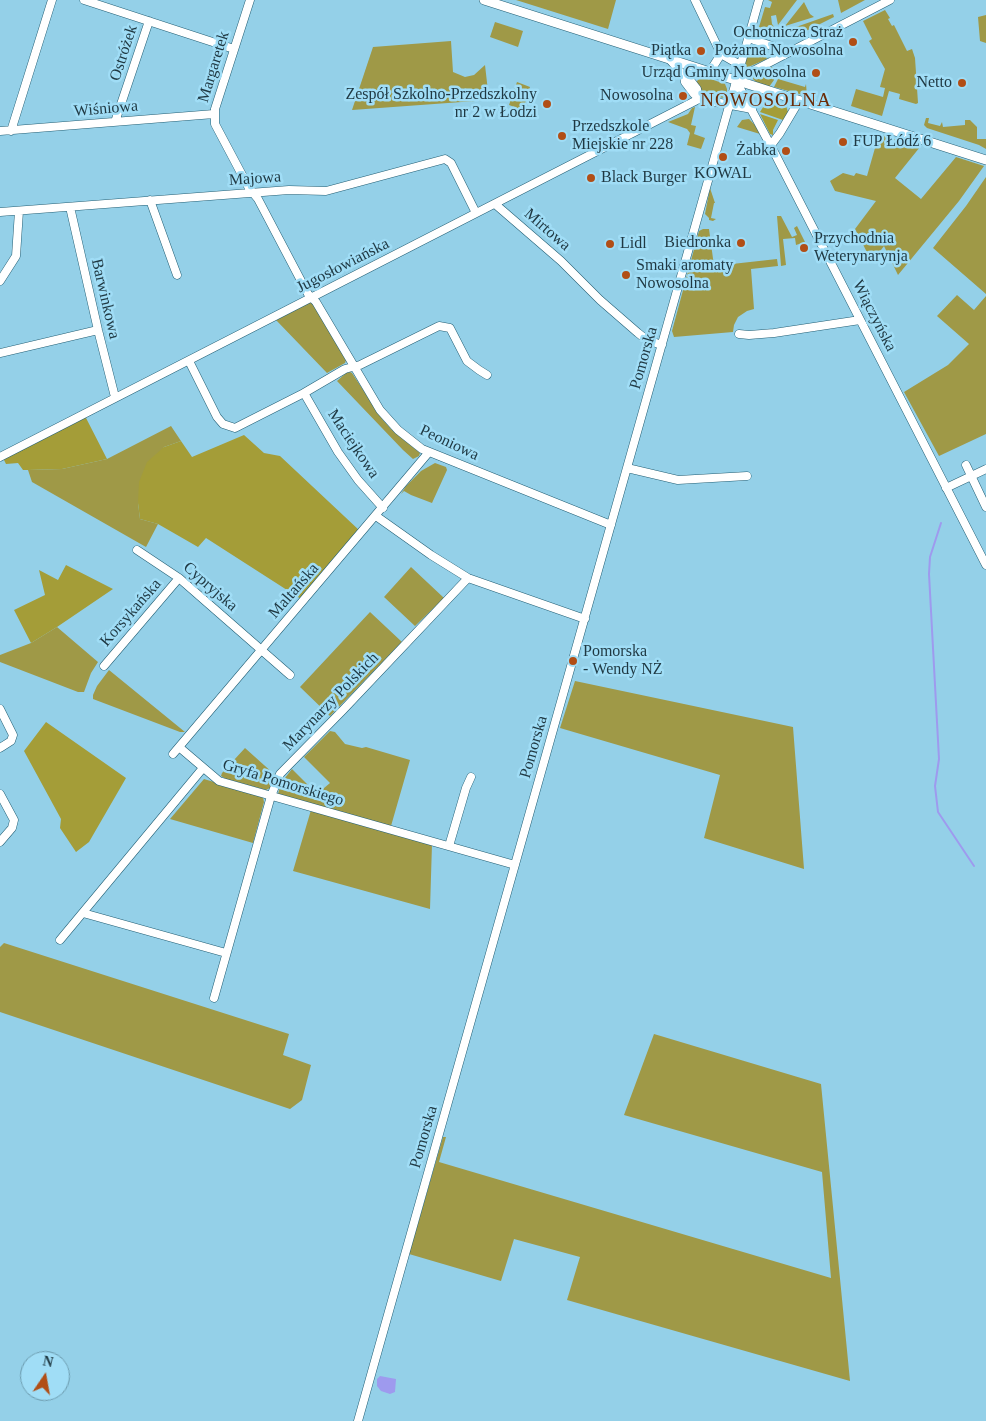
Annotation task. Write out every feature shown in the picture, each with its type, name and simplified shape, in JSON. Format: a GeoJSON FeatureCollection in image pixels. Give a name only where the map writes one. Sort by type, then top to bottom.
{"type":"FeatureCollection","features":[{"type":"Feature","properties":{"kind":"main road"},"geometry":{"type":"LineString","coordinates":[[484,0],[986,160]]}},
{"type":"Feature","properties":{"kind":"street"},"geometry":{"type":"LineString","coordinates":[[11,131],[52,0]]}},
{"type":"Feature","properties":{"kind":"street"},"geometry":{"type":"LineString","coordinates":[[84,0],[234,49]]}},
{"type":"Feature","properties":{"kind":"street","name":"Margaretek"},"geometry":{"type":"LineString","coordinates":[[250,0],[214,114],[217,129],[252,192],[258,199],[311,298]]}},
{"type":"Feature","properties":{"kind":"street"},"geometry":{"type":"LineString","coordinates":[[695,0],[721,54],[740,65]]}},
{"type":"Feature","properties":{"kind":"street","name":"Pomorska"},"geometry":{"type":"LineString","coordinates":[[358,1421],[759,0]]}},
{"type":"Feature","properties":{"kind":"street"},"geometry":{"type":"LineString","coordinates":[[736,81],[890,0]]}},
{"type":"Feature","properties":{"kind":"street","name":"Ostróżek"},"geometry":{"type":"LineString","coordinates":[[115,122],[149,21]]}},
{"type":"Feature","properties":{"kind":"street"},"geometry":{"type":"LineString","coordinates":[[748,38],[775,47],[784,55]]}},
{"type":"Feature","properties":{"kind":"street"},"geometry":{"type":"LineString","coordinates":[[709,73],[721,54]]}},
{"type":"Feature","properties":{"kind":"street"},"geometry":{"type":"LineString","coordinates":[[671,61],[697,89],[699,99],[752,110]]}},
{"type":"Feature","properties":{"kind":"street","name":"Wiączyńska"},"geometry":{"type":"LineString","coordinates":[[736,81],[771,145],[986,565]]}},
{"type":"Feature","properties":{"kind":"street","name":"Jugosłowiańska"},"geometry":{"type":"LineString","coordinates":[[0,457],[699,99]]}},
{"type":"Feature","properties":{"kind":"street"},"geometry":{"type":"LineString","coordinates":[[771,145],[779,136],[799,101]]}},
{"type":"Feature","properties":{"kind":"street","name":"Wiśniowa"},"geometry":{"type":"LineString","coordinates":[[0,131],[214,114]]}},
{"type":"Feature","properties":{"kind":"street","name":"Majowa"},"geometry":{"type":"LineString","coordinates":[[0,212],[297,189],[326,191],[444,159],[452,164],[476,213]]}},
{"type":"Feature","properties":{"kind":"street"},"geometry":{"type":"LineString","coordinates":[[150,200],[177,275]]}},
{"type":"Feature","properties":{"kind":"street","name":"Mirtowa"},"geometry":{"type":"LineString","coordinates":[[495,204],[580,278],[600,300],[638,333],[647,340],[662,345]]}},
{"type":"Feature","properties":{"kind":"street","name":"Barwinkowa"},"geometry":{"type":"LineString","coordinates":[[70,207],[115,397]]}},
{"type":"Feature","properties":{"kind":"street"},"geometry":{"type":"LineString","coordinates":[[0,281],[16,256],[19,211]]}},
{"type":"Feature","properties":{"kind":"street","name":"Peoniowa"},"geometry":{"type":"LineString","coordinates":[[311,298],[316,302],[380,410],[392,425],[409,440],[429,452],[611,525]]}},
{"type":"Feature","properties":{"kind":"street"},"geometry":{"type":"LineString","coordinates":[[739,334],[774,333],[860,320]]}},
{"type":"Feature","properties":{"kind":"street"},"geometry":{"type":"LineString","coordinates":[[189,360],[217,417],[223,424],[235,428],[304,393],[345,369],[360,365],[442,326],[450,328],[468,361],[487,374]]}},
{"type":"Feature","properties":{"kind":"street"},"geometry":{"type":"LineString","coordinates":[[0,353],[98,330]]}},
{"type":"Feature","properties":{"kind":"street","name":"Maciejkowa"},"geometry":{"type":"LineString","coordinates":[[304,393],[338,452],[358,480],[383,508]]}},
{"type":"Feature","properties":{"kind":"street","name":"Maltańska"},"geometry":{"type":"LineString","coordinates":[[203,768],[176,751],[429,452]]}},
{"type":"Feature","properties":{"kind":"street"},"geometry":{"type":"LineString","coordinates":[[966,465],[986,507]]}},
{"type":"Feature","properties":{"kind":"street"},"geometry":{"type":"LineString","coordinates":[[627,468],[679,480],[747,476]]}},
{"type":"Feature","properties":{"kind":"street"},"geometry":{"type":"LineString","coordinates":[[946,488],[986,469]]}},
{"type":"Feature","properties":{"kind":"street"},"geometry":{"type":"LineString","coordinates":[[376,516],[430,555],[468,578],[585,619]]}},
{"type":"Feature","properties":{"kind":"street","name":"Cypryjska"},"geometry":{"type":"LineString","coordinates":[[137,550],[179,578],[290,676]]}},
{"type":"Feature","properties":{"kind":"street","name":"Korsykańska"},"geometry":{"type":"LineString","coordinates":[[104,666],[179,578]]}},
{"type":"Feature","properties":{"kind":"street","name":"Marynarzy Polskich"},"geometry":{"type":"LineString","coordinates":[[214,998],[271,796],[280,774],[468,578]]}},
{"type":"Feature","properties":{"kind":"street"},"geometry":{"type":"LineString","coordinates":[[0,709],[13,738],[11,742],[0,748]]}},
{"type":"Feature","properties":{"kind":"street","name":"Gryfa Pomorskiego"},"geometry":{"type":"LineString","coordinates":[[60,940],[203,768],[219,781],[515,865]]}},
{"type":"Feature","properties":{"kind":"street"},"geometry":{"type":"LineString","coordinates":[[449,846],[466,788],[471,778]]}},
{"type":"Feature","properties":{"kind":"street"},"geometry":{"type":"LineString","coordinates":[[0,794],[14,820],[12,828],[0,842]]}},
{"type":"Feature","properties":{"kind":"street"},"geometry":{"type":"LineString","coordinates":[[83,913],[226,953]]}},
{"type":"Feature","properties":{"kind":"shaded area"},"geometry":{"type":"Polygon","coordinates":[[[516,0],[616,0],[608,29],[516,0]]]}},
{"type":"Feature","properties":{"kind":"shaded area"},"geometry":{"type":"Polygon","coordinates":[[[768,0],[797,0],[778,25],[776,15],[771,16],[772,24],[775,28],[774,32],[759,27],[765,7],[770,8],[772,2],[768,0]]]}},
{"type":"Feature","properties":{"kind":"shaded area"},"geometry":{"type":"Polygon","coordinates":[[[838,0],[865,0],[841,13],[838,0]]]}},
{"type":"Feature","properties":{"kind":"shaded area"},"geometry":{"type":"Polygon","coordinates":[[[804,2],[810,14],[814,17],[785,26],[804,2]]]}},
{"type":"Feature","properties":{"kind":"shaded area"},"geometry":{"type":"Polygon","coordinates":[[[885,10],[890,18],[888,19],[892,26],[894,25],[907,51],[912,49],[915,58],[918,103],[899,99],[900,94],[889,91],[882,116],[851,106],[856,89],[883,97],[885,88],[880,87],[885,69],[869,41],[872,39],[863,21],[885,10]]]}},
{"type":"Feature","properties":{"kind":"shaded area"},"geometry":{"type":"Polygon","coordinates":[[[833,14],[834,17],[792,38],[779,33],[833,14]]]}},
{"type":"Feature","properties":{"kind":"shaded area"},"geometry":{"type":"Polygon","coordinates":[[[986,15],[986,43],[980,41],[978,17],[986,15]]]}},
{"type":"Feature","properties":{"kind":"shaded area"},"geometry":{"type":"Polygon","coordinates":[[[495,22],[523,31],[518,47],[490,37],[495,22]]]}},
{"type":"Feature","properties":{"kind":"shaded area"},"geometry":{"type":"Polygon","coordinates":[[[451,41],[453,72],[465,77],[474,75],[485,65],[489,100],[352,110],[373,47],[451,41]]]}},
{"type":"Feature","properties":{"kind":"shaded area"},"geometry":{"type":"Polygon","coordinates":[[[747,50],[765,55],[767,59],[746,68],[744,65],[747,50]]]}},
{"type":"Feature","properties":{"kind":"shaded area"},"geometry":{"type":"Polygon","coordinates":[[[770,66],[775,69],[774,80],[769,87],[753,79],[754,75],[770,66]]]}},
{"type":"Feature","properties":{"kind":"shaded area"},"geometry":{"type":"Polygon","coordinates":[[[702,76],[725,84],[727,98],[704,96],[695,83],[702,76]]]}},
{"type":"Feature","properties":{"kind":"shaded area"},"geometry":{"type":"Polygon","coordinates":[[[778,79],[805,87],[806,84],[807,96],[774,87],[778,79]]]}},
{"type":"Feature","properties":{"kind":"shaded area"},"geometry":{"type":"Polygon","coordinates":[[[517,82],[530,87],[523,110],[509,105],[517,82]]]}},
{"type":"Feature","properties":{"kind":"shaded area"},"geometry":{"type":"Polygon","coordinates":[[[767,101],[776,103],[776,105],[786,106],[788,112],[783,120],[760,112],[767,101]]]}},
{"type":"Feature","properties":{"kind":"shaded area"},"geometry":{"type":"Polygon","coordinates":[[[695,107],[691,125],[696,126],[694,134],[705,138],[701,149],[687,145],[690,133],[687,129],[668,122],[688,114],[695,107]]]}},
{"type":"Feature","properties":{"kind":"shaded area"},"geometry":{"type":"Polygon","coordinates":[[[760,114],[778,120],[773,130],[773,135],[770,134],[760,114]]]}},
{"type":"Feature","properties":{"kind":"shaded area"},"geometry":{"type":"Polygon","coordinates":[[[926,118],[929,118],[928,123],[940,126],[942,122],[943,127],[965,125],[965,120],[970,120],[977,127],[977,139],[986,139],[986,149],[927,128],[924,125],[926,118]]]}},
{"type":"Feature","properties":{"kind":"shaded area"},"geometry":{"type":"Polygon","coordinates":[[[749,119],[760,134],[737,127],[742,120],[749,119]]]}},
{"type":"Feature","properties":{"kind":"shaded area"},"geometry":{"type":"Polygon","coordinates":[[[879,134],[920,147],[895,178],[921,199],[956,157],[984,166],[959,201],[898,275],[884,246],[872,262],[855,229],[876,201],[835,191],[830,181],[843,173],[854,176],[856,173],[867,176],[879,134]]]}},
{"type":"Feature","properties":{"kind":"shaded area"},"geometry":{"type":"Polygon","coordinates":[[[986,177],[986,294],[933,248],[986,177]]]}},
{"type":"Feature","properties":{"kind":"shaded area"},"geometry":{"type":"Polygon","coordinates":[[[710,188],[715,203],[711,218],[716,219],[713,221],[709,220],[705,214],[710,188]]]}},
{"type":"Feature","properties":{"kind":"shaded area"},"geometry":{"type":"Polygon","coordinates":[[[777,216],[781,216],[792,237],[797,235],[794,228],[797,226],[805,242],[796,245],[795,238],[783,239],[786,265],[781,266],[777,216]]]}},
{"type":"Feature","properties":{"kind":"shaded area"},"geometry":{"type":"Polygon","coordinates":[[[709,229],[714,266],[777,259],[778,266],[751,269],[754,309],[738,317],[733,332],[674,337],[672,331],[699,231],[709,229]]]}},
{"type":"Feature","properties":{"kind":"shaded area"},"geometry":{"type":"Polygon","coordinates":[[[957,295],[974,310],[986,296],[986,434],[939,456],[904,392],[948,365],[969,344],[937,316],[957,295]]]}},
{"type":"Feature","properties":{"kind":"shaded area"},"geometry":{"type":"Polygon","coordinates":[[[312,302],[346,360],[345,363],[327,373],[276,320],[312,302]]]}},
{"type":"Feature","properties":{"kind":"shaded area"},"geometry":{"type":"Polygon","coordinates":[[[350,372],[383,420],[420,453],[419,456],[413,459],[403,450],[337,381],[350,372]]]}},
{"type":"Feature","properties":{"kind":"shaded area"},"geometry":{"type":"Polygon","coordinates":[[[85,416],[107,459],[62,469],[23,470],[18,463],[6,464],[5,457],[85,416]]]}},
{"type":"Feature","properties":{"kind":"shaded area"},"geometry":{"type":"Polygon","coordinates":[[[171,426],[181,441],[164,447],[138,503],[140,519],[158,524],[146,547],[32,482],[28,470],[62,469],[107,459],[171,426]]]}},
{"type":"Feature","properties":{"kind":"shaded area"},"geometry":{"type":"Polygon","coordinates":[[[244,435],[264,453],[280,456],[360,531],[301,599],[206,538],[198,547],[158,524],[140,519],[138,503],[139,482],[147,462],[164,447],[181,441],[192,457],[244,435]]]}},
{"type":"Feature","properties":{"kind":"shaded area"},"geometry":{"type":"Polygon","coordinates":[[[435,463],[446,467],[447,470],[432,503],[404,491],[401,494],[421,471],[435,463]]]}},
{"type":"Feature","properties":{"kind":"shaded area"},"geometry":{"type":"Polygon","coordinates":[[[66,565],[113,589],[31,643],[14,610],[45,595],[39,570],[58,580],[66,565]]]}},
{"type":"Feature","properties":{"kind":"shaded area"},"geometry":{"type":"Polygon","coordinates":[[[411,567],[444,598],[415,626],[384,597],[411,567]]]}},
{"type":"Feature","properties":{"kind":"shaded area"},"geometry":{"type":"Polygon","coordinates":[[[370,612],[402,642],[330,716],[300,687],[370,612]]]}},
{"type":"Feature","properties":{"kind":"shaded area"},"geometry":{"type":"Polygon","coordinates":[[[57,627],[98,662],[91,673],[84,692],[78,692],[0,662],[0,655],[31,643],[57,627]]]}},
{"type":"Feature","properties":{"kind":"shaded area"},"geometry":{"type":"Polygon","coordinates":[[[109,670],[185,732],[180,732],[93,699],[97,686],[109,670]]]}},
{"type":"Feature","properties":{"kind":"shaded area"},"geometry":{"type":"Polygon","coordinates":[[[575,681],[793,727],[804,869],[704,838],[720,775],[560,728],[575,681]]]}},
{"type":"Feature","properties":{"kind":"shaded area"},"geometry":{"type":"Polygon","coordinates":[[[46,722],[126,778],[89,842],[76,852],[60,828],[61,819],[24,751],[46,722]]]}},
{"type":"Feature","properties":{"kind":"shaded area"},"geometry":{"type":"Polygon","coordinates":[[[330,731],[335,732],[345,744],[362,748],[366,747],[410,760],[391,826],[278,794],[281,783],[292,769],[317,794],[330,783],[304,757],[330,731]]]}},
{"type":"Feature","properties":{"kind":"shaded area"},"geometry":{"type":"Polygon","coordinates":[[[245,748],[274,774],[270,788],[266,790],[221,776],[245,748]]]}},
{"type":"Feature","properties":{"kind":"shaded area"},"geometry":{"type":"Polygon","coordinates":[[[204,779],[263,797],[264,802],[253,843],[170,819],[204,779]]]}},
{"type":"Feature","properties":{"kind":"shaded area"},"geometry":{"type":"Polygon","coordinates":[[[311,810],[432,844],[430,909],[293,871],[311,810]]]}},
{"type":"Feature","properties":{"kind":"shaded area"},"geometry":{"type":"Polygon","coordinates":[[[4,943],[289,1034],[283,1055],[311,1065],[302,1100],[290,1109],[0,1012],[0,947],[4,943]]]}},
{"type":"Feature","properties":{"kind":"shaded area"},"geometry":{"type":"Polygon","coordinates":[[[654,1034],[821,1084],[850,1381],[567,1300],[580,1257],[514,1239],[501,1281],[409,1254],[443,1137],[446,1137],[439,1162],[831,1278],[822,1172],[624,1115],[654,1034]]]}},
{"type":"Feature","properties":{"kind":"shaded area"},"geometry":{"type":"Polygon","coordinates":[[[380,1376],[396,1379],[395,1392],[390,1394],[381,1391],[377,1386],[377,1379],[380,1376]]]}},
{"type":"Feature","properties":{"kind":"waterway"},"geometry":{"type":"LineString","coordinates":[[941,523],[930,557],[929,574],[939,759],[935,786],[938,812],[974,866]]}},
{"type":"Feature","properties":{"kind":"place","name":"Ochotnicza Straż Pożarna Nowosolna"},"geometry":{"type":"Point","coordinates":[853,42]}},
{"type":"Feature","properties":{"kind":"place","name":"Piątka"},"geometry":{"type":"Point","coordinates":[701,51]}},
{"type":"Feature","properties":{"kind":"place","name":"Urząd Gminy Nowosolna"},"geometry":{"type":"Point","coordinates":[816,73]}},
{"type":"Feature","properties":{"kind":"place","name":"Netto"},"geometry":{"type":"Point","coordinates":[962,83]}},
{"type":"Feature","properties":{"kind":"place","name":"Nowosolna"},"geometry":{"type":"Point","coordinates":[683,96]}},
{"type":"Feature","properties":{"kind":"place","name":"Zespół Szkolno-Przedszkolny nr 2 w Łodzi"},"geometry":{"type":"Point","coordinates":[547,104]}},
{"type":"Feature","properties":{"kind":"place","name":"Przedszkole Miejskie nr 228"},"geometry":{"type":"Point","coordinates":[562,136]}},
{"type":"Feature","properties":{"kind":"place","name":"FUP Łódź 6"},"geometry":{"type":"Point","coordinates":[843,142]}},
{"type":"Feature","properties":{"kind":"place","name":"Żabka"},"geometry":{"type":"Point","coordinates":[786,151]}},
{"type":"Feature","properties":{"kind":"place","name":"KOWAL"},"geometry":{"type":"Point","coordinates":[723,157]}},
{"type":"Feature","properties":{"kind":"place","name":"Black Burger"},"geometry":{"type":"Point","coordinates":[591,178]}},
{"type":"Feature","properties":{"kind":"place","name":"Biedronka"},"geometry":{"type":"Point","coordinates":[741,243]}},
{"type":"Feature","properties":{"kind":"place","name":"Lidl"},"geometry":{"type":"Point","coordinates":[610,244]}},
{"type":"Feature","properties":{"kind":"place","name":"Przychodnia Weterynarynja"},"geometry":{"type":"Point","coordinates":[804,248]}},
{"type":"Feature","properties":{"kind":"place","name":"Smaki aromaty Nowosolna"},"geometry":{"type":"Point","coordinates":[626,275]}},
{"type":"Feature","properties":{"kind":"place","name":"Pomorska - Wendy NŻ"},"geometry":{"type":"Point","coordinates":[573,661]}},
{"type":"Feature","properties":{"kind":"district","name":"NOWOSOLNA"},"geometry":{"type":"Point","coordinates":[766,101]}}]}
